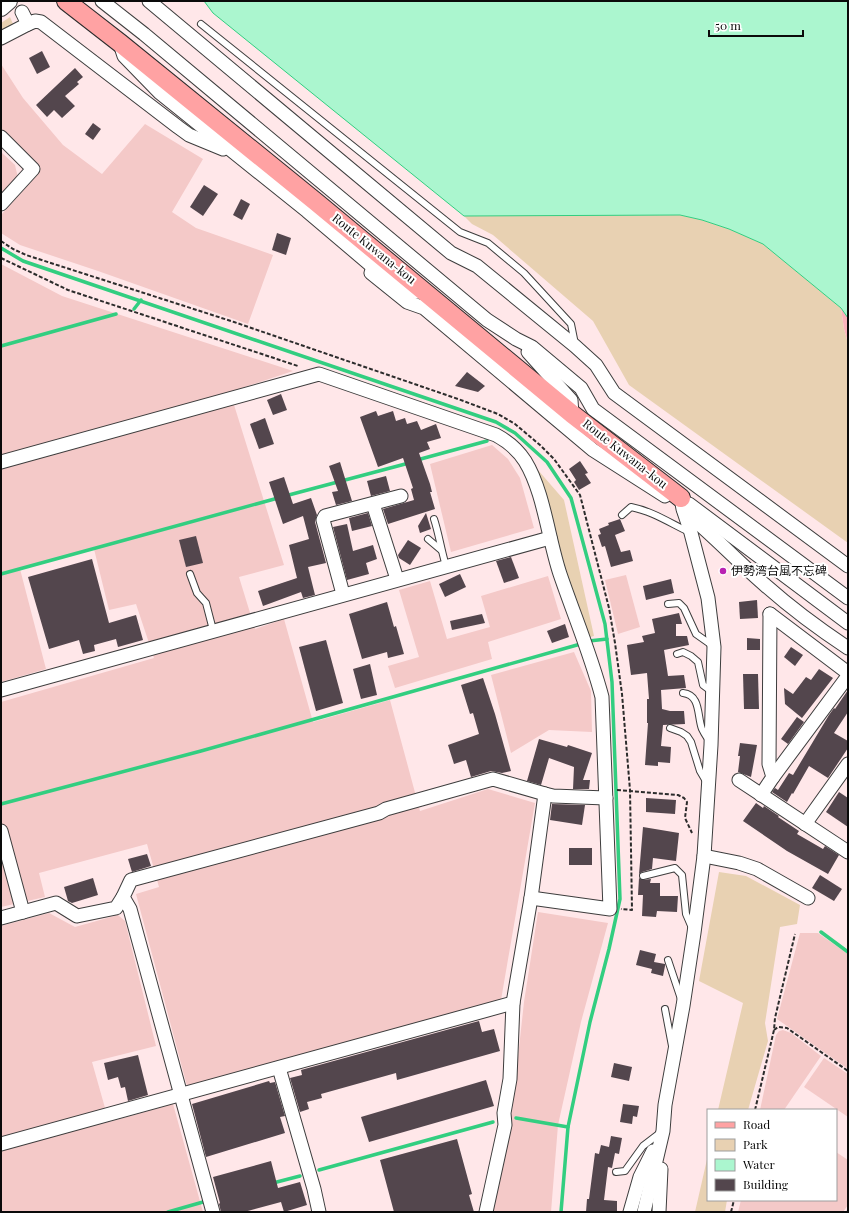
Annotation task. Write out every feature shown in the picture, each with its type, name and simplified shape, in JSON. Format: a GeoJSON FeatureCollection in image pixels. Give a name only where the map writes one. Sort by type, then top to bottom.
{"type":"FeatureCollection","features":[{"type":"Feature","properties":{"kind":"main road","name":"Route Kuwana-kou"},"geometry":{"type":"LineString","coordinates":[[66,1],[120,43],[428,293],[682,504]]}},
{"type":"Feature","properties":{"kind":"street"},"geometry":{"type":"LineString","coordinates":[[1,8],[9,1]]}},
{"type":"Feature","properties":{"kind":"street"},"geometry":{"type":"LineString","coordinates":[[102,1],[144,34],[487,320],[516,339],[532,347],[581,388],[593,409],[848,598]]}},
{"type":"Feature","properties":{"kind":"street"},"geometry":{"type":"LineString","coordinates":[[149,1],[451,252],[477,266],[575,346],[596,365],[614,393],[848,566]]}},
{"type":"Feature","properties":{"kind":"street"},"geometry":{"type":"LineString","coordinates":[[22,12],[28,24]]}},
{"type":"Feature","properties":{"kind":"street"},"geometry":{"type":"LineString","coordinates":[[1,38],[35,21],[42,22],[189,135],[238,155]]}},
{"type":"Feature","properties":{"kind":"street"},"geometry":{"type":"LineString","coordinates":[[120,43],[124,56],[160,93],[238,155],[373,267],[412,291],[428,293]]}},
{"type":"Feature","properties":{"kind":"street"},"geometry":{"type":"LineString","coordinates":[[1,137],[33,169],[1,204]]}},
{"type":"Feature","properties":{"kind":"street"},"geometry":{"type":"LineString","coordinates":[[373,267],[371,273],[407,302],[424,308],[592,450],[658,491],[682,504],[848,623]]}},
{"type":"Feature","properties":{"kind":"street"},"geometry":{"type":"LineString","coordinates":[[516,339],[571,400],[572,414]]}},
{"type":"Feature","properties":{"kind":"street"},"geometry":{"type":"LineString","coordinates":[[1,462],[320,374],[496,435],[506,441],[524,460],[533,478],[548,524],[550,538],[560,573],[595,671],[602,698],[610,909],[530,898]]}},
{"type":"Feature","properties":{"kind":"street"},"geometry":{"type":"LineString","coordinates":[[343,594],[323,520],[325,516],[401,496]]}},
{"type":"Feature","properties":{"kind":"street"},"geometry":{"type":"LineString","coordinates":[[374,504],[397,579]]}},
{"type":"Feature","properties":{"kind":"street"},"geometry":{"type":"LineString","coordinates":[[659,1212],[665,1105],[683,1006],[704,856],[714,694],[714,647],[708,598],[682,504]]}},
{"type":"Feature","properties":{"kind":"street"},"geometry":{"type":"LineString","coordinates":[[682,504],[765,585],[826,634],[848,648]]}},
{"type":"Feature","properties":{"kind":"street"},"geometry":{"type":"LineString","coordinates":[[1,690],[397,579],[550,538]]}},
{"type":"Feature","properties":{"kind":"street"},"geometry":{"type":"LineString","coordinates":[[774,777],[769,764],[770,614],[848,673]]}},
{"type":"Feature","properties":{"kind":"street"},"geometry":{"type":"LineString","coordinates":[[761,795],[848,676]]}},
{"type":"Feature","properties":{"kind":"street"},"geometry":{"type":"LineString","coordinates":[[805,824],[848,764]]}},
{"type":"Feature","properties":{"kind":"street"},"geometry":{"type":"LineString","coordinates":[[1,918],[56,903],[77,916],[116,908],[131,880],[379,813],[386,809],[493,779],[553,796],[606,798]]}},
{"type":"Feature","properties":{"kind":"street"},"geometry":{"type":"LineString","coordinates":[[739,780],[848,852]]}},
{"type":"Feature","properties":{"kind":"street"},"geometry":{"type":"LineString","coordinates":[[486,1212],[505,1125],[504,1113],[510,1079],[513,1003],[545,794]]}},
{"type":"Feature","properties":{"kind":"street"},"geometry":{"type":"LineString","coordinates":[[1,831],[23,912]]}},
{"type":"Feature","properties":{"kind":"street"},"geometry":{"type":"LineString","coordinates":[[704,856],[739,863],[757,869],[808,898]]}},
{"type":"Feature","properties":{"kind":"street"},"geometry":{"type":"LineString","coordinates":[[123,897],[130,908],[213,1212]]}},
{"type":"Feature","properties":{"kind":"street"},"geometry":{"type":"LineString","coordinates":[[1,1144],[513,1003]]}},
{"type":"Feature","properties":{"kind":"street"},"geometry":{"type":"LineString","coordinates":[[279,1068],[314,1189],[319,1212]]}},
{"type":"Feature","properties":{"kind":"street"},"geometry":{"type":"LineString","coordinates":[[630,1212],[640,1176],[663,1131]]}},
{"type":"Feature","properties":{"kind":"street"},"geometry":{"type":"LineString","coordinates":[[644,1212],[663,1131]]}},
{"type":"Feature","properties":{"kind":"lane"},"geometry":{"type":"LineString","coordinates":[[201,24],[460,232],[488,243],[524,273],[571,324],[575,346]]}},
{"type":"Feature","properties":{"kind":"lane"},"geometry":{"type":"LineString","coordinates":[[622,515],[631,507],[641,509],[691,533]]}},
{"type":"Feature","properties":{"kind":"lane"},"geometry":{"type":"LineString","coordinates":[[434,519],[440,537],[441,550],[446,566]]}},
{"type":"Feature","properties":{"kind":"lane"},"geometry":{"type":"LineString","coordinates":[[428,539],[441,550]]}},
{"type":"Feature","properties":{"kind":"lane"},"geometry":{"type":"LineString","coordinates":[[190,574],[197,593],[206,603],[213,630]]}},
{"type":"Feature","properties":{"kind":"lane"},"geometry":{"type":"LineString","coordinates":[[668,604],[679,604],[684,608],[696,634],[714,647]]}},
{"type":"Feature","properties":{"kind":"lane"},"geometry":{"type":"LineString","coordinates":[[678,654],[683,652],[698,662],[703,685],[714,694]]}},
{"type":"Feature","properties":{"kind":"lane"},"geometry":{"type":"LineString","coordinates":[[683,693],[692,696],[696,702],[702,730],[712,745]]}},
{"type":"Feature","properties":{"kind":"lane"},"geometry":{"type":"LineString","coordinates":[[670,728],[687,736],[691,742],[700,771],[709,786]]}},
{"type":"Feature","properties":{"kind":"lane"},"geometry":{"type":"LineString","coordinates":[[643,876],[675,868],[682,875],[686,914],[694,933]]}},
{"type":"Feature","properties":{"kind":"lane"},"geometry":{"type":"LineString","coordinates":[[668,960],[683,1006]]}},
{"type":"Feature","properties":{"kind":"lane"},"geometry":{"type":"LineString","coordinates":[[665,1009],[674,1057]]}},
{"type":"Feature","properties":{"kind":"lane"},"geometry":{"type":"LineString","coordinates":[[616,1172],[626,1171],[643,1146],[663,1131]]}},
{"type":"Feature","properties":{"kind":"path"},"geometry":{"type":"LineString","coordinates":[[1,241],[26,255],[234,322]]}},
{"type":"Feature","properties":{"kind":"path"},"geometry":{"type":"LineString","coordinates":[[1,258],[68,290],[320,374]]}},
{"type":"Feature","properties":{"kind":"path"},"geometry":{"type":"LineString","coordinates":[[630,790],[678,795],[684,798],[687,802],[685,818],[692,832],[692,838]]}},
{"type":"Feature","properties":{"kind":"path"},"geometry":{"type":"LineString","coordinates":[[755,1109],[795,934]]}},
{"type":"Feature","properties":{"kind":"path"},"geometry":{"type":"LineString","coordinates":[[774,1030],[778,1027],[787,1028],[848,1071]]}},
{"type":"Feature","properties":{"kind":"path"},"geometry":{"type":"LineString","coordinates":[[731,1212],[734,1201]]}},
{"type":"Feature","properties":{"kind":"shaded area"},"geometry":{"type":"Polygon","coordinates":[[[1,64],[23,98],[63,145],[102,174],[145,124],[203,159],[172,212],[196,228],[273,255],[248,324],[20,245],[1,233],[1,215],[40,172],[1,134],[1,64]]]}},
{"type":"Feature","properties":{"kind":"shaded area"},"geometry":{"type":"Polygon","coordinates":[[[1,152],[15,165],[18,178],[1,194],[1,152]]]}},
{"type":"Feature","properties":{"kind":"shaded area"},"geometry":{"type":"Polygon","coordinates":[[[1,264],[62,296],[293,371],[230,392],[284,565],[239,577],[255,629],[284,619],[313,722],[390,700],[420,811],[488,789],[535,803],[501,1000],[447,1017],[187,1086],[136,894],[159,887],[147,844],[39,873],[45,897],[1,907],[1,702],[154,658],[136,604],[109,610],[94,549],[20,569],[46,669],[1,682],[1,264]]]}},
{"type":"Feature","properties":{"kind":"shaded area"},"geometry":{"type":"Polygon","coordinates":[[[492,445],[508,459],[520,478],[534,528],[451,552],[430,464],[492,445]]]}},
{"type":"Feature","properties":{"kind":"shaded area"},"geometry":{"type":"Polygon","coordinates":[[[626,575],[640,627],[618,634],[605,580],[626,575]]]}},
{"type":"Feature","properties":{"kind":"shaded area"},"geometry":{"type":"Polygon","coordinates":[[[548,576],[561,619],[488,642],[492,659],[395,688],[388,666],[419,657],[399,590],[430,581],[447,639],[490,627],[481,596],[548,576]]]}},
{"type":"Feature","properties":{"kind":"shaded area"},"geometry":{"type":"Polygon","coordinates":[[[574,652],[591,691],[592,732],[549,730],[511,753],[491,675],[574,652]]]}},
{"type":"Feature","properties":{"kind":"shaded area"},"geometry":{"type":"Polygon","coordinates":[[[538,912],[608,923],[581,1022],[558,1125],[551,1212],[490,1212],[512,1112],[524,1002],[538,912]]]}},
{"type":"Feature","properties":{"kind":"shaded area"},"geometry":{"type":"Polygon","coordinates":[[[49,913],[75,927],[118,915],[125,921],[156,1046],[92,1062],[109,1122],[173,1104],[203,1212],[1,1212],[1,926],[49,913]]]}},
{"type":"Feature","properties":{"kind":"shaded area"},"geometry":{"type":"Polygon","coordinates":[[[800,933],[818,933],[848,954],[848,1069],[777,1019],[800,933]]]}},
{"type":"Feature","properties":{"kind":"shaded area"},"geometry":{"type":"Polygon","coordinates":[[[783,1030],[791,1033],[821,1056],[785,1109],[760,1109],[776,1035],[779,1031],[783,1030]]]}},
{"type":"Feature","properties":{"kind":"shaded area"},"geometry":{"type":"Polygon","coordinates":[[[824,1058],[848,1074],[848,1117],[837,1109],[804,1087],[824,1058]]]}},
{"type":"Feature","properties":{"kind":"shaded area"},"geometry":{"type":"Polygon","coordinates":[[[837,1153],[848,1160],[848,1205],[843,1212],[738,1212],[741,1201],[837,1201],[837,1153]]]}},
{"type":"Feature","properties":{"kind":"green space"},"geometry":{"type":"Polygon","coordinates":[[[10,17],[13,24],[1,30],[1,23],[10,17]]]}},
{"type":"Feature","properties":{"kind":"green space"},"geometry":{"type":"Polygon","coordinates":[[[680,215],[702,220],[729,229],[763,244],[841,308],[848,343],[848,543],[629,385],[593,321],[493,235],[472,224],[464,216],[680,215]]]}},
{"type":"Feature","properties":{"kind":"green space"},"geometry":{"type":"Polygon","coordinates":[[[531,462],[564,500],[594,636],[587,638],[567,580],[554,524],[531,462]]]}},
{"type":"Feature","properties":{"kind":"green space"},"geometry":{"type":"Polygon","coordinates":[[[719,872],[746,876],[800,905],[797,924],[780,927],[765,1023],[768,1041],[748,1109],[718,1109],[743,1003],[699,981],[719,872]]]}},
{"type":"Feature","properties":{"kind":"green space"},"geometry":{"type":"Polygon","coordinates":[[[707,1159],[707,1201],[727,1201],[725,1212],[695,1212],[707,1159]]]}},
{"type":"Feature","properties":{"kind":"sand"},"geometry":{"type":"Polygon","coordinates":[[[841,308],[848,318],[848,343],[844,329],[841,308]]]}},
{"type":"Feature","properties":{"kind":"water"},"geometry":{"type":"Polygon","coordinates":[[[204,1],[848,1],[848,318],[841,308],[763,244],[729,229],[702,220],[680,215],[464,216],[213,13],[204,1]]]}},
{"type":"Feature","properties":{"kind":"building"},"geometry":{"type":"Polygon","coordinates":[[[42,51],[50,67],[37,74],[29,58],[42,51]]]}},
{"type":"Feature","properties":{"kind":"building"},"geometry":{"type":"Polygon","coordinates":[[[75,68],[83,77],[77,82],[79,84],[65,96],[75,106],[62,118],[54,110],[47,117],[36,105],[75,68]]]}},
{"type":"Feature","properties":{"kind":"building"},"geometry":{"type":"Polygon","coordinates":[[[93,123],[101,129],[93,140],[85,134],[93,123]]]}},
{"type":"Feature","properties":{"kind":"building"},"geometry":{"type":"Polygon","coordinates":[[[204,185],[218,194],[203,216],[190,207],[204,185]]]}},
{"type":"Feature","properties":{"kind":"building"},"geometry":{"type":"Polygon","coordinates":[[[241,199],[250,204],[242,220],[233,215],[241,199]]]}},
{"type":"Feature","properties":{"kind":"building"},"geometry":{"type":"Polygon","coordinates":[[[277,233],[291,238],[286,255],[272,250],[277,233]]]}},
{"type":"Feature","properties":{"kind":"building"},"geometry":{"type":"Polygon","coordinates":[[[467,372],[485,386],[478,392],[455,386],[467,372]]]}},
{"type":"Feature","properties":{"kind":"building"},"geometry":{"type":"Polygon","coordinates":[[[281,394],[287,410],[273,415],[267,400],[281,394]]]}},
{"type":"Feature","properties":{"kind":"building"},"geometry":{"type":"Polygon","coordinates":[[[376,411],[378,416],[393,411],[396,421],[405,418],[407,424],[417,421],[421,430],[436,424],[441,438],[427,442],[430,449],[419,453],[430,484],[432,492],[430,492],[435,509],[388,524],[383,509],[414,500],[411,489],[413,488],[403,458],[378,467],[360,417],[376,411]]]}},
{"type":"Feature","properties":{"kind":"building"},"geometry":{"type":"Polygon","coordinates":[[[265,418],[274,444],[259,449],[250,424],[265,418]]]}},
{"type":"Feature","properties":{"kind":"building"},"geometry":{"type":"Polygon","coordinates":[[[580,461],[588,473],[585,474],[591,483],[579,490],[574,482],[576,480],[569,469],[580,461]]]}},
{"type":"Feature","properties":{"kind":"building"},"geometry":{"type":"Polygon","coordinates":[[[340,462],[352,501],[336,505],[332,492],[338,491],[329,466],[340,462]]]}},
{"type":"Feature","properties":{"kind":"building"},"geometry":{"type":"Polygon","coordinates":[[[386,476],[390,491],[371,496],[367,481],[386,476]]]}},
{"type":"Feature","properties":{"kind":"building"},"geometry":{"type":"Polygon","coordinates":[[[284,477],[293,504],[311,498],[317,515],[315,522],[326,563],[308,567],[315,595],[303,598],[301,592],[263,606],[258,591],[297,578],[289,545],[309,539],[303,516],[283,524],[269,482],[284,477]]]}},
{"type":"Feature","properties":{"kind":"building"},"geometry":{"type":"Polygon","coordinates":[[[368,513],[372,526],[352,531],[349,518],[368,513]]]}},
{"type":"Feature","properties":{"kind":"building"},"geometry":{"type":"Polygon","coordinates":[[[426,513],[431,529],[420,533],[418,526],[426,513]]]}},
{"type":"Feature","properties":{"kind":"building"},"geometry":{"type":"Polygon","coordinates":[[[620,519],[625,531],[615,535],[621,552],[630,550],[633,561],[611,567],[605,546],[602,547],[598,535],[601,534],[599,529],[609,525],[608,523],[620,519]]]}},
{"type":"Feature","properties":{"kind":"building"},"geometry":{"type":"Polygon","coordinates":[[[347,524],[353,551],[373,545],[377,559],[366,563],[369,574],[347,580],[333,527],[347,524]]]}},
{"type":"Feature","properties":{"kind":"building"},"geometry":{"type":"Polygon","coordinates":[[[196,536],[203,563],[186,567],[179,540],[196,536]]]}},
{"type":"Feature","properties":{"kind":"building"},"geometry":{"type":"Polygon","coordinates":[[[408,540],[421,548],[410,565],[399,558],[398,555],[408,540]]]}},
{"type":"Feature","properties":{"kind":"building"},"geometry":{"type":"Polygon","coordinates":[[[511,557],[519,578],[504,583],[496,561],[511,557]]]}},
{"type":"Feature","properties":{"kind":"building"},"geometry":{"type":"Polygon","coordinates":[[[92,559],[109,623],[136,615],[143,640],[118,647],[116,639],[94,645],[95,651],[83,654],[79,640],[49,649],[28,577],[92,559]]]}},
{"type":"Feature","properties":{"kind":"building"},"geometry":{"type":"Polygon","coordinates":[[[460,574],[466,587],[445,597],[439,584],[460,574]]]}},
{"type":"Feature","properties":{"kind":"building"},"geometry":{"type":"Polygon","coordinates":[[[671,579],[674,593],[646,600],[643,586],[671,579]]]}},
{"type":"Feature","properties":{"kind":"building"},"geometry":{"type":"Polygon","coordinates":[[[757,600],[758,618],[740,619],[739,602],[757,600]]]}},
{"type":"Feature","properties":{"kind":"building"},"geometry":{"type":"Polygon","coordinates":[[[387,602],[404,654],[388,658],[387,652],[362,659],[349,614],[387,602]]]}},
{"type":"Feature","properties":{"kind":"building"},"geometry":{"type":"Polygon","coordinates":[[[679,613],[682,624],[676,624],[676,636],[687,636],[689,645],[664,650],[668,676],[684,675],[686,688],[661,690],[662,709],[670,711],[684,711],[685,724],[663,725],[661,746],[671,747],[670,763],[658,762],[658,766],[645,765],[648,723],[647,699],[649,699],[647,673],[631,675],[627,645],[644,642],[642,636],[655,633],[652,619],[679,613]]]}},
{"type":"Feature","properties":{"kind":"building"},"geometry":{"type":"Polygon","coordinates":[[[482,614],[485,623],[452,630],[450,621],[482,614]]]}},
{"type":"Feature","properties":{"kind":"building"},"geometry":{"type":"Polygon","coordinates":[[[565,624],[569,637],[552,643],[547,631],[565,624]]]}},
{"type":"Feature","properties":{"kind":"building"},"geometry":{"type":"Polygon","coordinates":[[[747,638],[760,639],[760,650],[747,650],[747,638]]]}},
{"type":"Feature","properties":{"kind":"building"},"geometry":{"type":"Polygon","coordinates":[[[326,640],[343,703],[316,711],[299,647],[326,640]]]}},
{"type":"Feature","properties":{"kind":"building"},"geometry":{"type":"Polygon","coordinates":[[[791,647],[803,655],[795,666],[784,657],[791,647]]]}},
{"type":"Feature","properties":{"kind":"building"},"geometry":{"type":"Polygon","coordinates":[[[370,664],[377,695],[361,699],[353,669],[370,664]]]}},
{"type":"Feature","properties":{"kind":"building"},"geometry":{"type":"Polygon","coordinates":[[[819,669],[833,678],[802,718],[785,704],[784,688],[793,694],[806,677],[811,680],[819,669]]]}},
{"type":"Feature","properties":{"kind":"building"},"geometry":{"type":"Polygon","coordinates":[[[743,674],[758,674],[759,709],[744,709],[743,674]]]}},
{"type":"Feature","properties":{"kind":"building"},"geometry":{"type":"Polygon","coordinates":[[[483,678],[511,771],[502,773],[491,771],[471,777],[466,760],[454,764],[448,745],[479,734],[473,713],[470,714],[461,685],[483,678]]]}},
{"type":"Feature","properties":{"kind":"building"},"geometry":{"type":"Polygon","coordinates":[[[848,690],[848,712],[834,733],[848,741],[848,748],[828,778],[809,766],[787,802],[772,792],[775,788],[778,790],[789,773],[793,775],[829,715],[848,690]]]}},
{"type":"Feature","properties":{"kind":"building"},"geometry":{"type":"Polygon","coordinates":[[[797,717],[804,722],[788,744],[781,739],[797,717]]]}},
{"type":"Feature","properties":{"kind":"building"},"geometry":{"type":"Polygon","coordinates":[[[539,739],[567,747],[568,745],[592,753],[583,780],[590,780],[589,789],[573,789],[574,767],[549,758],[541,785],[527,781],[539,739]]]}},
{"type":"Feature","properties":{"kind":"building"},"geometry":{"type":"Polygon","coordinates":[[[740,743],[757,745],[751,777],[738,772],[740,743]]]}},
{"type":"Feature","properties":{"kind":"building"},"geometry":{"type":"Polygon","coordinates":[[[839,792],[848,798],[848,827],[826,812],[839,792]]]}},
{"type":"Feature","properties":{"kind":"building"},"geometry":{"type":"Polygon","coordinates":[[[646,798],[676,800],[675,814],[646,812],[646,798]]]}},
{"type":"Feature","properties":{"kind":"building"},"geometry":{"type":"Polygon","coordinates":[[[756,803],[763,808],[764,806],[799,831],[797,834],[823,849],[825,846],[839,855],[828,874],[787,851],[743,821],[756,803]]]}},
{"type":"Feature","properties":{"kind":"building"},"geometry":{"type":"Polygon","coordinates":[[[552,804],[585,805],[582,825],[550,820],[552,804]]]}},
{"type":"Feature","properties":{"kind":"building"},"geometry":{"type":"Polygon","coordinates":[[[643,827],[679,833],[676,861],[653,858],[652,869],[639,874],[643,827]]]}},
{"type":"Feature","properties":{"kind":"building"},"geometry":{"type":"Polygon","coordinates":[[[569,848],[592,848],[592,865],[569,865],[569,848]]]}},
{"type":"Feature","properties":{"kind":"building"},"geometry":{"type":"Polygon","coordinates":[[[147,854],[151,866],[132,872],[128,859],[147,854]]]}},
{"type":"Feature","properties":{"kind":"building"},"geometry":{"type":"Polygon","coordinates":[[[820,875],[842,889],[834,901],[812,888],[820,875]]]}},
{"type":"Feature","properties":{"kind":"building"},"geometry":{"type":"Polygon","coordinates":[[[93,878],[98,895],[72,903],[68,901],[64,887],[93,878]]]}},
{"type":"Feature","properties":{"kind":"building"},"geometry":{"type":"Polygon","coordinates":[[[639,878],[642,880],[651,879],[650,883],[660,883],[660,896],[678,896],[677,912],[657,911],[656,917],[642,916],[643,895],[638,895],[639,878]]]}},
{"type":"Feature","properties":{"kind":"building"},"geometry":{"type":"Polygon","coordinates":[[[640,950],[656,954],[654,962],[665,964],[663,976],[651,973],[652,969],[636,965],[640,950]]]}},
{"type":"Feature","properties":{"kind":"building"},"geometry":{"type":"Polygon","coordinates":[[[479,1021],[482,1032],[494,1029],[500,1051],[397,1080],[396,1073],[321,1094],[322,1098],[307,1102],[309,1109],[300,1112],[290,1078],[302,1075],[301,1070],[479,1021]]]}},
{"type":"Feature","properties":{"kind":"building"},"geometry":{"type":"Polygon","coordinates":[[[138,1055],[148,1095],[128,1101],[125,1087],[121,1088],[118,1077],[108,1080],[104,1063],[138,1055]]]}},
{"type":"Feature","properties":{"kind":"building"},"geometry":{"type":"Polygon","coordinates":[[[614,1063],[632,1067],[629,1081],[611,1077],[614,1063]]]}},
{"type":"Feature","properties":{"kind":"building"},"geometry":{"type":"Polygon","coordinates":[[[486,1080],[494,1106],[369,1142],[361,1117],[486,1080]]]}},
{"type":"Feature","properties":{"kind":"building"},"geometry":{"type":"Polygon","coordinates":[[[269,1081],[270,1083],[275,1082],[285,1116],[280,1117],[285,1133],[206,1157],[192,1104],[269,1081]]]}},
{"type":"Feature","properties":{"kind":"building"},"geometry":{"type":"Polygon","coordinates":[[[623,1104],[639,1106],[637,1117],[633,1116],[632,1124],[620,1122],[623,1104]]]}},
{"type":"Feature","properties":{"kind":"building"},"geometry":{"type":"Polygon","coordinates":[[[611,1136],[622,1138],[619,1154],[615,1153],[612,1168],[608,1167],[604,1200],[617,1201],[617,1212],[586,1212],[595,1153],[599,1154],[601,1145],[609,1147],[611,1136]]]}},
{"type":"Feature","properties":{"kind":"building"},"geometry":{"type":"Polygon","coordinates":[[[457,1139],[472,1194],[469,1195],[474,1212],[394,1212],[380,1160],[457,1139]]]}},
{"type":"Feature","properties":{"kind":"building"},"geometry":{"type":"Polygon","coordinates":[[[271,1161],[278,1188],[300,1182],[307,1205],[284,1212],[281,1202],[244,1212],[221,1212],[213,1177],[271,1161]]]}},
{"type":"Feature","properties":{"kind":"waterway"},"geometry":{"type":"LineString","coordinates":[[1,248],[23,261],[496,422],[515,433],[547,462],[571,498],[605,624],[612,682],[620,899],[590,1022],[568,1127],[561,1212]]}},
{"type":"Feature","properties":{"kind":"waterway"},"geometry":{"type":"LineString","coordinates":[[134,309],[141,300]]}},
{"type":"Feature","properties":{"kind":"waterway"},"geometry":{"type":"LineString","coordinates":[[1,346],[116,314]]}},
{"type":"Feature","properties":{"kind":"waterway"},"geometry":{"type":"LineString","coordinates":[[417,460],[487,441]]}},
{"type":"Feature","properties":{"kind":"waterway"},"geometry":{"type":"LineString","coordinates":[[285,496],[409,463]]}},
{"type":"Feature","properties":{"kind":"waterway"},"geometry":{"type":"LineString","coordinates":[[1,574],[278,498]]}},
{"type":"Feature","properties":{"kind":"waterway"},"geometry":{"type":"LineString","coordinates":[[589,641],[607,639]]}},
{"type":"Feature","properties":{"kind":"waterway"},"geometry":{"type":"LineString","coordinates":[[1,804],[201,751],[577,645]]}},
{"type":"Feature","properties":{"kind":"waterway"},"geometry":{"type":"LineString","coordinates":[[821,932],[848,952]]}},
{"type":"Feature","properties":{"kind":"waterway"},"geometry":{"type":"LineString","coordinates":[[516,1118],[568,1127]]}},
{"type":"Feature","properties":{"kind":"waterway"},"geometry":{"type":"LineString","coordinates":[[319,1170],[493,1122]]}},
{"type":"Feature","properties":{"kind":"waterway"},"geometry":{"type":"LineString","coordinates":[[273,1183],[300,1176]]}},
{"type":"Feature","properties":{"kind":"waterway"},"geometry":{"type":"LineString","coordinates":[[168,1212],[203,1202]]}},
{"type":"Feature","properties":{"kind":"place","name":"伊勢湾台風不忘碑"},"geometry":{"type":"Point","coordinates":[723,571]}}]}
